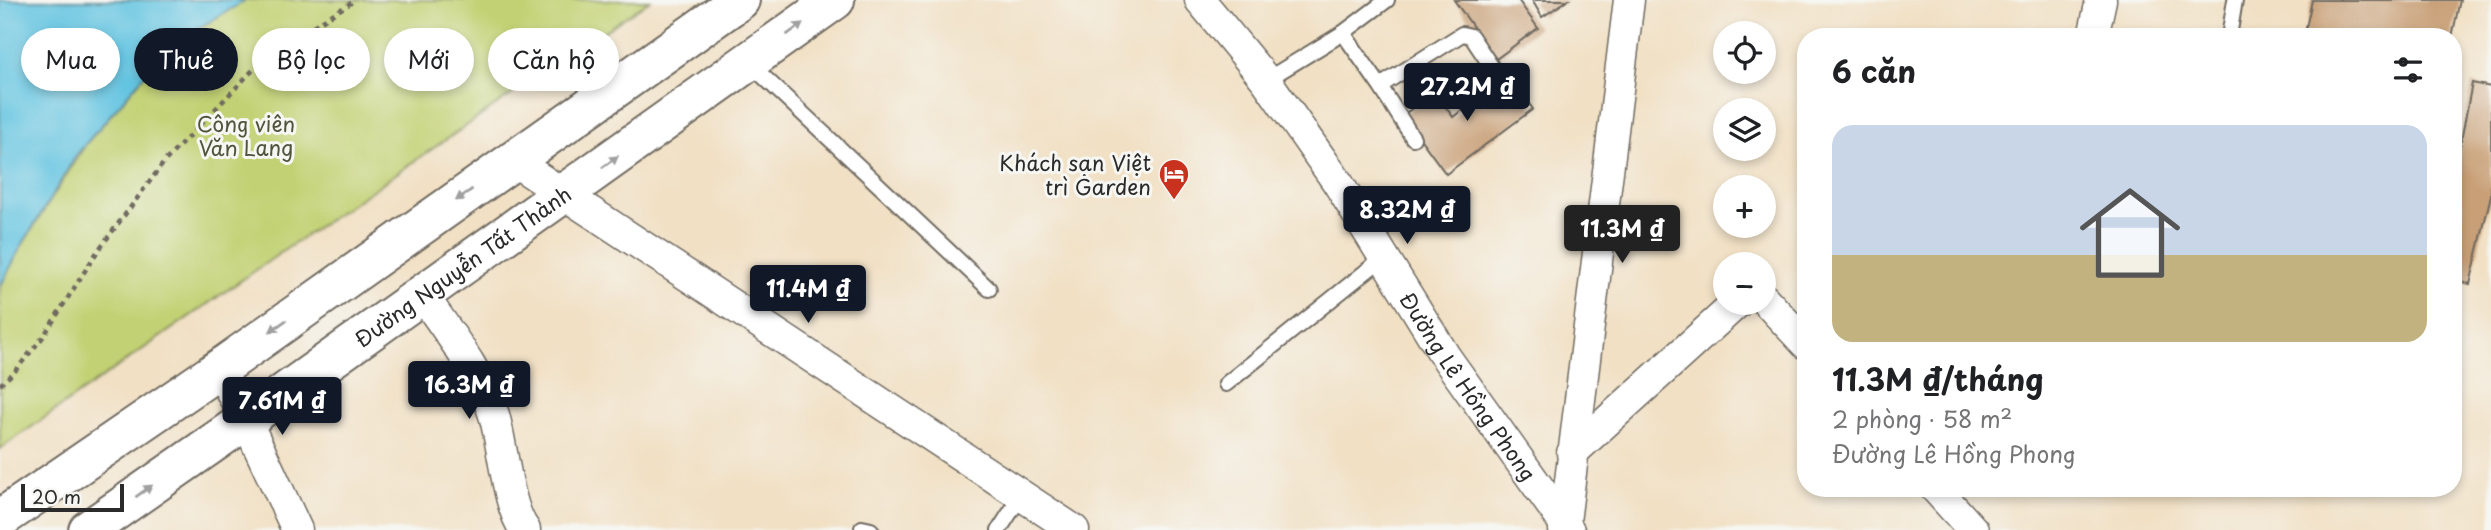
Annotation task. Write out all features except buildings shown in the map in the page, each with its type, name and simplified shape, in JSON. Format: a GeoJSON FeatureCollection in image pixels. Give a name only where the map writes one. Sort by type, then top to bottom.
{"type":"FeatureCollection","features":[{"type":"Feature","properties":{"kind":"main road"},"geometry":{"type":"LineString","coordinates":[[0,519],[219,369],[740,0]]}},
{"type":"Feature","properties":{"kind":"main road","name":"Đường Nguyễn Tất Thành"},"geometry":{"type":"LineString","coordinates":[[88,530],[835,0]]}},
{"type":"Feature","properties":{"kind":"street","name":"Đường Lê Hồng Phong"},"geometry":{"type":"LineString","coordinates":[[1200,0],[1266,80],[1338,183],[1445,356],[1566,528]]}},
{"type":"Feature","properties":{"kind":"street"},"geometry":{"type":"LineString","coordinates":[[1566,528],[1572,453],[1629,0]]}},
{"type":"Feature","properties":{"kind":"street"},"geometry":{"type":"LineString","coordinates":[[2096,28],[2101,0]]}},
{"type":"Feature","properties":{"kind":"street"},"geometry":{"type":"LineString","coordinates":[[512,160],[562,196],[1074,530]]}},
{"type":"Feature","properties":{"kind":"street"},"geometry":{"type":"LineString","coordinates":[[422,294],[470,365],[494,414],[519,523],[525,530]]}},
{"type":"Feature","properties":{"kind":"street"},"geometry":{"type":"LineString","coordinates":[[1776,312],[1797,334]]}},
{"type":"Feature","properties":{"kind":"street"},"geometry":{"type":"LineString","coordinates":[[1572,453],[1724,315]]}},
{"type":"Feature","properties":{"kind":"street"},"geometry":{"type":"LineString","coordinates":[[219,369],[298,530]]}},
{"type":"Feature","properties":{"kind":"street"},"geometry":{"type":"LineString","coordinates":[[1943,497],[1973,530]]}},
{"type":"Feature","properties":{"kind":"lane"},"geometry":{"type":"LineString","coordinates":[[1266,80],[1343,33],[1387,0]]}},
{"type":"Feature","properties":{"kind":"lane"},"geometry":{"type":"LineString","coordinates":[[2230,28],[2235,0]]}},
{"type":"Feature","properties":{"kind":"lane"},"geometry":{"type":"LineString","coordinates":[[1343,33],[1413,138]]}},
{"type":"Feature","properties":{"kind":"lane"},"geometry":{"type":"LineString","coordinates":[[1380,86],[1462,34],[1471,36],[1492,66]]}},
{"type":"Feature","properties":{"kind":"lane"},"geometry":{"type":"LineString","coordinates":[[748,62],[989,289]]}},
{"type":"Feature","properties":{"kind":"lane"},"geometry":{"type":"LineString","coordinates":[[1226,384],[1384,257]]}},
{"type":"Feature","properties":{"kind":"lane"},"geometry":{"type":"LineString","coordinates":[[999,530],[1022,495]]}},
{"type":"Feature","properties":{"kind":"path"},"geometry":{"type":"LineString","coordinates":[[0,385],[43,337],[97,252],[165,160],[254,69],[308,29],[356,0]]}},
{"type":"Feature","properties":{"kind":"green space","name":"Công viên Văn Lang"},"geometry":{"type":"Polygon","coordinates":[[[246,0],[650,0],[609,28],[488,28],[488,91],[517,91],[0,449],[0,287],[21,247],[86,144],[134,87],[134,91],[238,91],[238,28],[199,28],[246,0]]]}},
{"type":"Feature","properties":{"kind":"water"},"geometry":{"type":"Polygon","coordinates":[[[0,0],[246,0],[199,28],[134,28],[134,87],[77,154],[0,287],[0,0]]]}},
{"type":"Feature","properties":{"kind":"place","name":"Khách sạn Việt trì Garden"},"geometry":{"type":"Point","coordinates":[1174,201]}}]}
